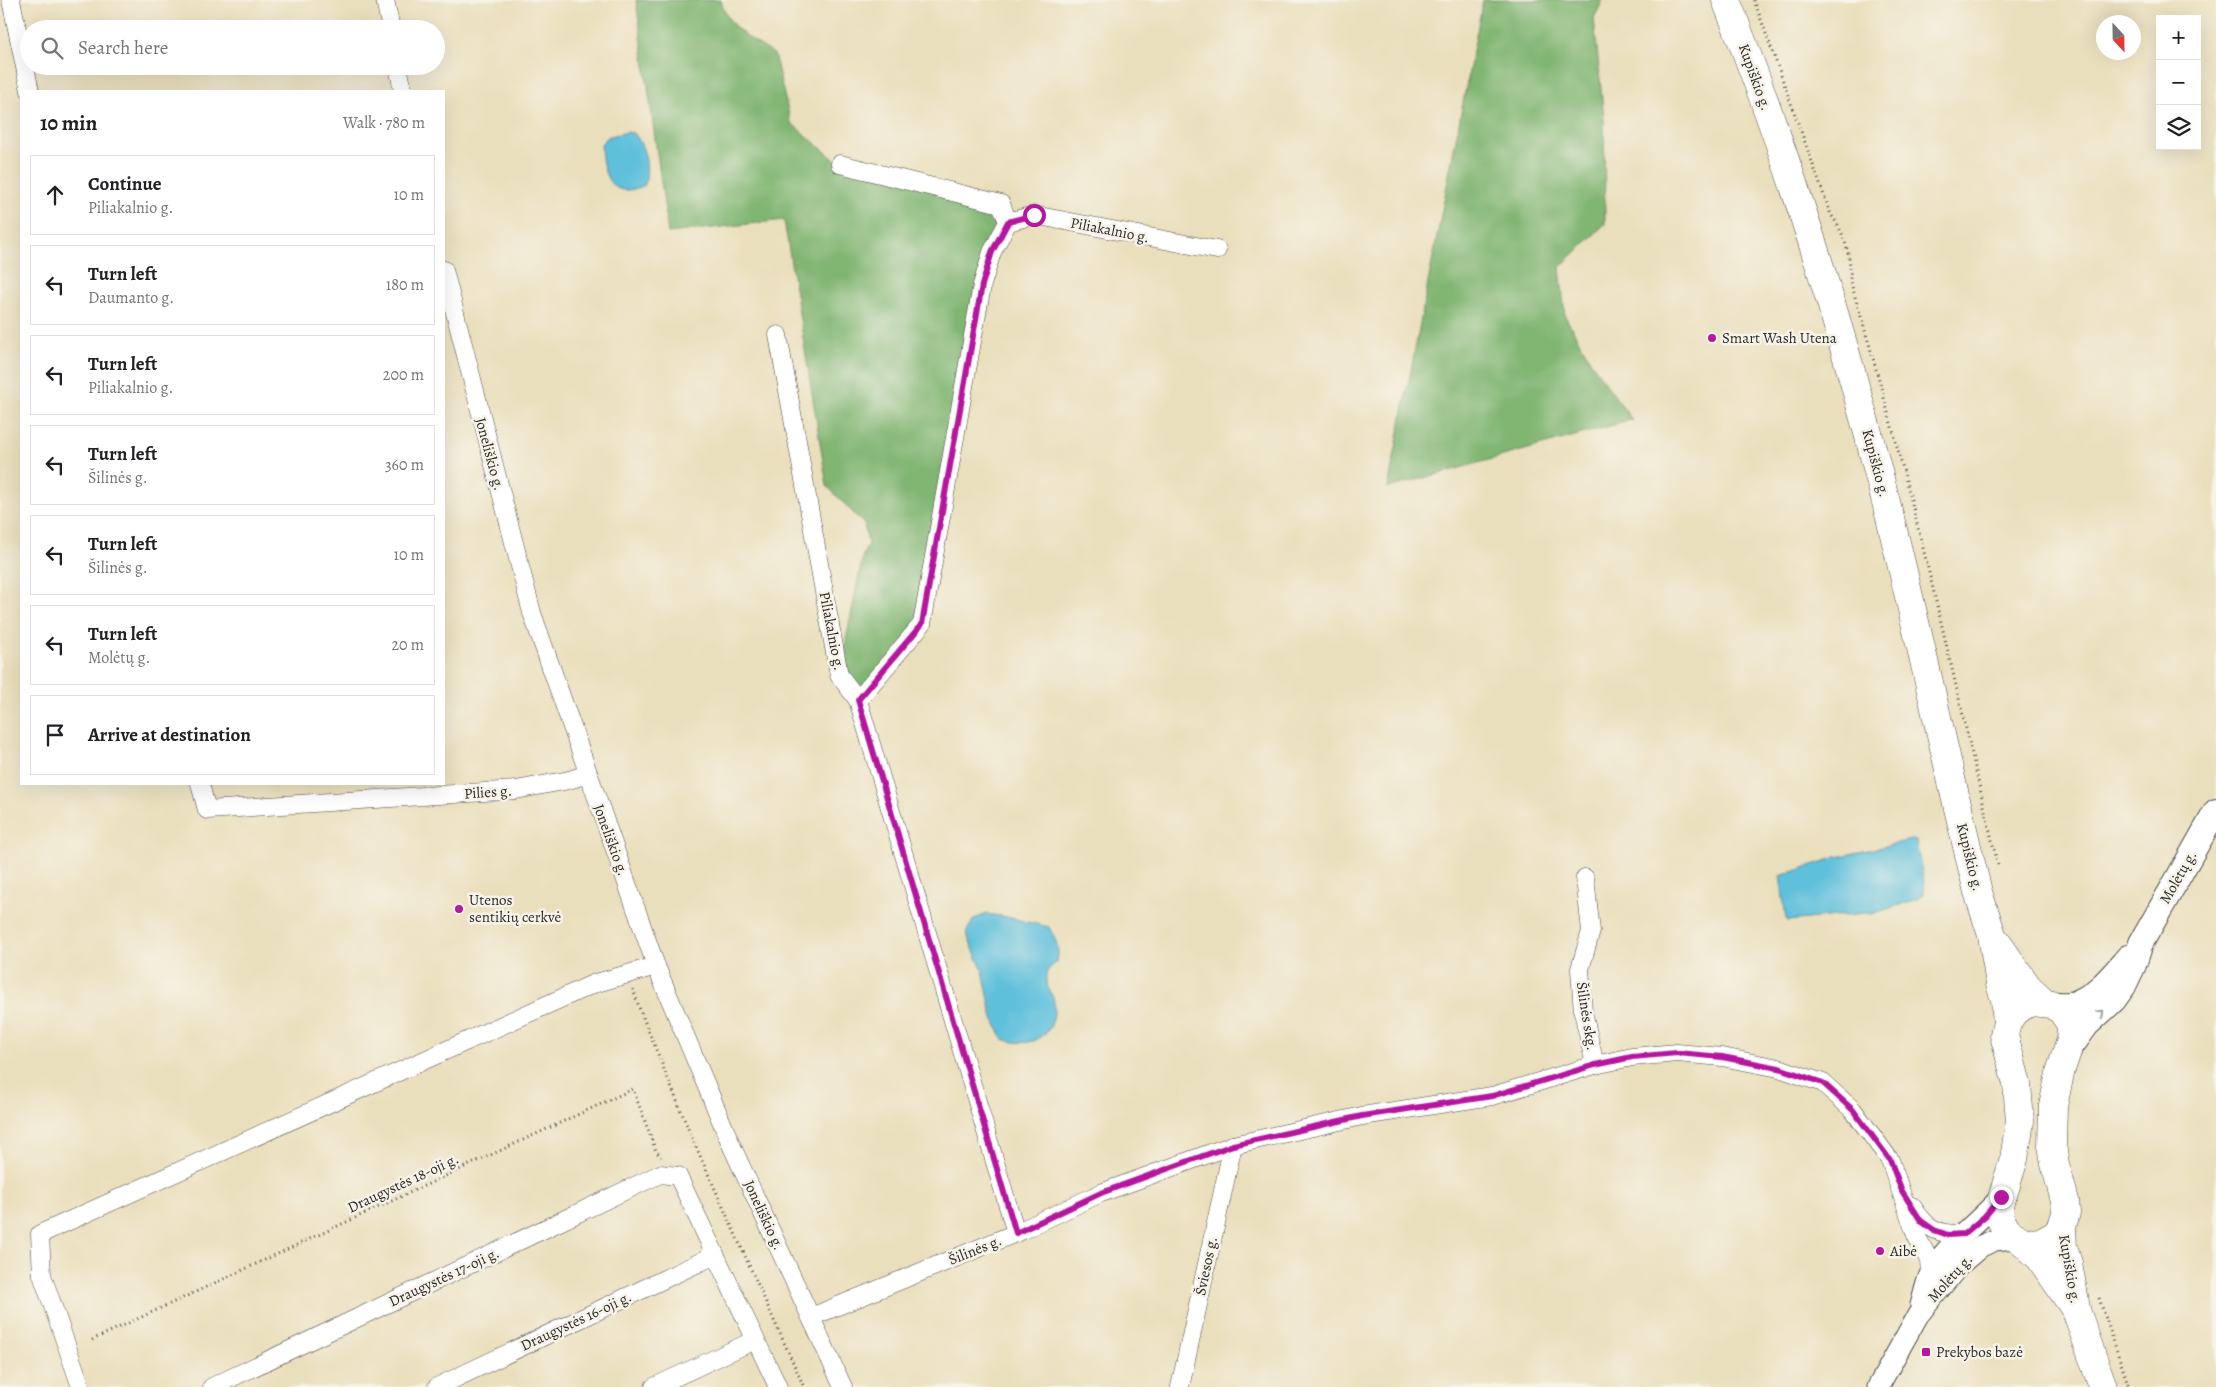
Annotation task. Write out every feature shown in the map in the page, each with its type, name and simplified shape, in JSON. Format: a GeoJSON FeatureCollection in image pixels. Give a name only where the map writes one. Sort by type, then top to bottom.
{"type":"FeatureCollection","features":[{"type":"Feature","properties":{"kind":"highway","name":"Kupiškio g."},"geometry":{"type":"LineString","coordinates":[[1726,0],[1797,196],[1848,361],[1886,501],[1978,892],[1992,935],[2000,984],[2005,999],[2007,1023],[2004,1036],[2017,1084],[2020,1121],[2014,1159],[2001,1197],[1999,1208],[2001,1220],[2007,1231],[2040,1258],[2078,1313]]}},
{"type":"Feature","properties":{"kind":"highway","name":"Kupiškio g."},"geometry":{"type":"LineString","coordinates":[[1992,935],[2028,987],[2047,1003],[2062,1011],[2070,1023],[2072,1037],[2056,1087],[2051,1126],[2055,1164],[2065,1201],[2066,1213],[2062,1226],[2063,1248],[2078,1313],[2103,1387]]}},
{"type":"Feature","properties":{"kind":"highway"},"geometry":{"type":"LineString","coordinates":[[2007,1023],[2013,1013],[2022,1006],[2033,1002],[2047,1003]]}},
{"type":"Feature","properties":{"kind":"highway"},"geometry":{"type":"LineString","coordinates":[[2018,1240],[2032,1243],[2044,1241],[2055,1235],[2062,1226]]}},
{"type":"Feature","properties":{"kind":"main road","name":"Molėtų g."},"geometry":{"type":"LineString","coordinates":[[2069,1050],[2088,1026],[2114,1000],[2124,986],[2134,965],[2141,943],[2216,811]]}},
{"type":"Feature","properties":{"kind":"main road","name":"Molėtų g."},"geometry":{"type":"LineString","coordinates":[[2047,1003],[2074,1003],[2089,995],[2103,985],[2141,943]]}},
{"type":"Feature","properties":{"kind":"street"},"geometry":{"type":"LineString","coordinates":[[11,0],[20,43]]}},
{"type":"Feature","properties":{"kind":"street"},"geometry":{"type":"LineString","coordinates":[[385,0],[388,20]]}},
{"type":"Feature","properties":{"kind":"street"},"geometry":{"type":"LineString","coordinates":[[27,75],[30,90]]}},
{"type":"Feature","properties":{"kind":"street"},"geometry":{"type":"LineString","coordinates":[[400,75],[404,90]]}},
{"type":"Feature","properties":{"kind":"street"},"geometry":{"type":"LineString","coordinates":[[840,164],[1001,204],[1008,222],[992,252],[982,285],[922,624],[858,700]]}},
{"type":"Feature","properties":{"kind":"street","name":"Piliakalnio g."},"geometry":{"type":"LineString","coordinates":[[1008,222],[1034,215],[1217,250]]}},
{"type":"Feature","properties":{"kind":"street","name":"Joneliškio g."},"geometry":{"type":"LineString","coordinates":[[445,274],[532,613],[656,966],[710,1097],[843,1387]]}},
{"type":"Feature","properties":{"kind":"street","name":"Piliakalnio g."},"geometry":{"type":"LineString","coordinates":[[778,335],[840,675],[858,700],[1016,1233]]}},
{"type":"Feature","properties":{"kind":"street","name":"Pilies g."},"geometry":{"type":"LineString","coordinates":[[200,785],[207,810],[516,790],[569,780],[588,774]]}},
{"type":"Feature","properties":{"kind":"street","name":"Šilinės skg."},"geometry":{"type":"LineString","coordinates":[[1585,878],[1591,931],[1580,969],[1583,1012],[1595,1065]]}},
{"type":"Feature","properties":{"kind":"street"},"geometry":{"type":"LineString","coordinates":[[81,1387],[42,1275],[40,1234],[593,984],[656,966]]}},
{"type":"Feature","properties":{"kind":"street","name":"Šilinės g."},"geometry":{"type":"LineString","coordinates":[[810,1317],[1016,1233],[1101,1193],[1233,1145],[1362,1116],[1492,1096],[1595,1065],[1632,1057],[1677,1053],[1704,1055],[1779,1068],[1823,1083],[1853,1110],[1890,1160],[1916,1234],[1929,1260],[1930,1274]]}},
{"type":"Feature","properties":{"kind":"street","name":"Šviesos g."},"geometry":{"type":"LineString","coordinates":[[1180,1387],[1233,1145]]}},
{"type":"Feature","properties":{"kind":"street","name":"Draugystės 17-oji g."},"geometry":{"type":"LineString","coordinates":[[212,1387],[660,1174],[678,1176]]}},
{"type":"Feature","properties":{"kind":"street"},"geometry":{"type":"LineString","coordinates":[[678,1176],[778,1387]]}},
{"type":"Feature","properties":{"kind":"street","name":"Šilinės g."},"geometry":{"type":"LineString","coordinates":[[1902,1191],[1921,1221],[1934,1230],[1948,1235],[1964,1234]]}},
{"type":"Feature","properties":{"kind":"street","name":"Molėtų g."},"geometry":{"type":"LineString","coordinates":[[1918,1315],[1930,1274],[1964,1234],[1985,1216],[2001,1197]]}},
{"type":"Feature","properties":{"kind":"street","name":"Molėtų g."},"geometry":{"type":"LineString","coordinates":[[1878,1387],[1918,1315],[1970,1255],[1981,1246],[1995,1240],[2018,1240]]}},
{"type":"Feature","properties":{"kind":"street","name":"Draugystės 16-oji g."},"geometry":{"type":"LineString","coordinates":[[437,1387],[715,1255]]}},
{"type":"Feature","properties":{"kind":"street"},"geometry":{"type":"LineString","coordinates":[[654,1387],[756,1340]]}},
{"type":"Feature","properties":{"kind":"path"},"geometry":{"type":"LineString","coordinates":[[1754,0],[1831,215],[1838,224],[1851,267],[1850,280],[1885,397],[1916,518],[1999,872]]}},
{"type":"Feature","properties":{"kind":"path"},"geometry":{"type":"LineString","coordinates":[[629,974],[640,1010],[692,1138],[804,1387]]}},
{"type":"Feature","properties":{"kind":"path","name":"Draugystės 18-oji g."},"geometry":{"type":"LineString","coordinates":[[92,1340],[633,1089],[656,1151],[678,1176]]}},
{"type":"Feature","properties":{"kind":"path"},"geometry":{"type":"LineString","coordinates":[[2096,1290],[2129,1387]]}},
{"type":"Feature","properties":{"kind":"green space"},"geometry":{"type":"Polygon","coordinates":[[[636,0],[721,0],[728,18],[734,25],[749,38],[774,54],[791,123],[840,164],[1001,204],[1008,222],[992,252],[922,624],[858,700],[839,675],[863,555],[868,544],[864,524],[827,486],[784,220],[668,233],[636,0]]]}},
{"type":"Feature","properties":{"kind":"green space"},"geometry":{"type":"Polygon","coordinates":[[[1483,0],[1603,0],[1594,18],[1604,119],[1605,224],[1560,267],[1565,316],[1594,367],[1632,420],[1388,488],[1483,0]]]}},
{"type":"Feature","properties":{"kind":"water"},"geometry":{"type":"Polygon","coordinates":[[[627,132],[634,133],[638,139],[646,158],[647,171],[645,185],[623,190],[610,182],[606,174],[601,144],[607,137],[627,132]]]}},
{"type":"Feature","properties":{"kind":"water"},"geometry":{"type":"Polygon","coordinates":[[[1911,840],[1916,841],[1924,882],[1924,894],[1920,898],[1872,914],[1865,913],[1788,921],[1786,919],[1780,876],[1837,857],[1911,840]]]}},
{"type":"Feature","properties":{"kind":"water"},"geometry":{"type":"Polygon","coordinates":[[[987,914],[1049,927],[1058,948],[1057,962],[1048,970],[1046,975],[1046,981],[1054,1000],[1054,1014],[1047,1032],[1033,1041],[1024,1043],[1003,1039],[993,1018],[983,971],[966,933],[974,919],[987,914]]]}},
{"type":"Feature","properties":{"kind":"place","name":"Smart Wash Utena"},"geometry":{"type":"Point","coordinates":[1712,338]}},
{"type":"Feature","properties":{"kind":"place","name":"Utenos sentikių cerkvė"},"geometry":{"type":"Point","coordinates":[459,909]}},
{"type":"Feature","properties":{"kind":"place","name":"Aibė"},"geometry":{"type":"Point","coordinates":[1880,1251]}},
{"type":"Feature","properties":{"kind":"place","name":"Prekybos bazė"},"geometry":{"type":"Point","coordinates":[1926,1352]}},
{"type":"Feature","properties":{"kind":"route"},"geometry":{"type":"LineString","coordinates":[[1034,215],[1008,222],[992,252],[982,285],[922,624],[858,700],[1016,1233],[1101,1193],[1233,1145],[1362,1116],[1492,1096],[1595,1065],[1632,1057],[1677,1053],[1722,1057],[1779,1068],[1823,1083],[1853,1110],[1890,1160],[1902,1191],[1921,1221],[1934,1230],[1948,1235],[1964,1234],[1985,1216],[2001,1197]]}}]}
